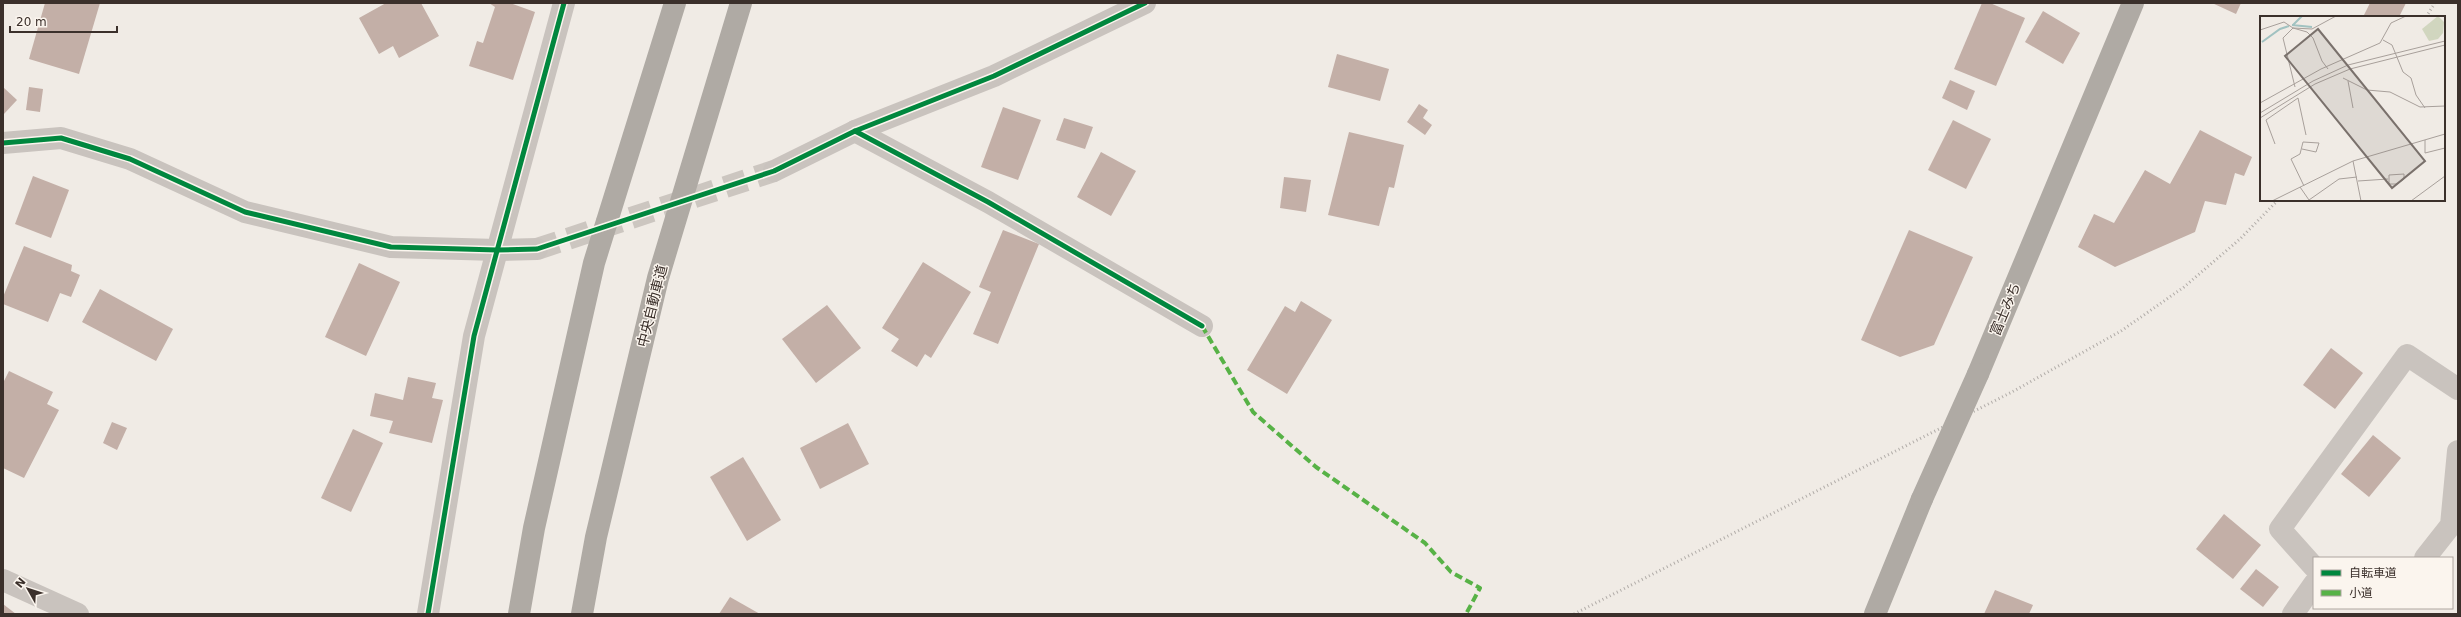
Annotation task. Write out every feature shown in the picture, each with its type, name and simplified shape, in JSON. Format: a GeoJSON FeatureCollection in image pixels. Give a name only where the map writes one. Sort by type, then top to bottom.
{"type":"FeatureCollection","features":[{"type":"Feature","properties":{"kind":"highway"},"geometry":{"type":"LineString","coordinates":[[519,614],[534,528],[594,263],[675,3]]}},
{"type":"Feature","properties":{"kind":"highway","name":"中央自動車道"},"geometry":{"type":"LineString","coordinates":[[582,614],[596,537],[658,278],[741,3]]}},
{"type":"Feature","properties":{"kind":"highway","name":"富士みち"},"geometry":{"type":"LineString","coordinates":[[1875,614],[1922,499],[1978,374],[2133,3]]}},
{"type":"Feature","properties":{"kind":"street"},"geometry":{"type":"LineString","coordinates":[[428,614],[474,336],[564,3]]}},
{"type":"Feature","properties":{"kind":"street"},"geometry":{"type":"LineString","coordinates":[[774,171],[855,131],[994,76],[1145,3]]}},
{"type":"Feature","properties":{"kind":"street"},"geometry":{"type":"LineString","coordinates":[[855,131],[988,202],[1202,326]]}},
{"type":"Feature","properties":{"kind":"street"},"geometry":{"type":"LineString","coordinates":[[3,143],[61,138],[130,159],[245,212],[390,247],[497,250],[537,249]]}},
{"type":"Feature","properties":{"kind":"street"},"geometry":{"type":"LineString","coordinates":[[2313,566],[2280,529],[2407,355],[2458,389]]}},
{"type":"Feature","properties":{"kind":"street"},"geometry":{"type":"LineString","coordinates":[[2426,557],[2451,525],[2458,451]]}},
{"type":"Feature","properties":{"kind":"street"},"geometry":{"type":"LineString","coordinates":[[3,580],[78,614]]}},
{"type":"Feature","properties":{"kind":"street"},"geometry":{"type":"LineString","coordinates":[[2293,614],[2313,585]]}},
{"type":"Feature","properties":{"kind":"building"},"geometry":{"type":"Polygon","coordinates":[[[45,3],[100,3],[79,74],[29,59],[45,3]]]}},
{"type":"Feature","properties":{"kind":"building"},"geometry":{"type":"Polygon","coordinates":[[[386,3],[421,3],[439,36],[399,58],[393,46],[379,54],[359,18],[386,3]]]}},
{"type":"Feature","properties":{"kind":"building"},"geometry":{"type":"Polygon","coordinates":[[[489,3],[510,3],[535,12],[513,80],[469,66],[477,41],[483,43],[495,7],[489,3]]]}},
{"type":"Feature","properties":{"kind":"building"},"geometry":{"type":"Polygon","coordinates":[[[1982,3],[1990,3],[2025,18],[1996,86],[1954,69],[1982,3]]]}},
{"type":"Feature","properties":{"kind":"building"},"geometry":{"type":"Polygon","coordinates":[[[2212,3],[2241,3],[2236,14],[2212,3]]]}},
{"type":"Feature","properties":{"kind":"building"},"geometry":{"type":"Polygon","coordinates":[[[2370,3],[2406,3],[2400,16],[2364,15],[2370,3]]]}},
{"type":"Feature","properties":{"kind":"building"},"geometry":{"type":"Polygon","coordinates":[[[2043,11],[2080,33],[2063,64],[2025,42],[2043,11]]]}},
{"type":"Feature","properties":{"kind":"building"},"geometry":{"type":"Polygon","coordinates":[[[1337,54],[1389,69],[1380,101],[1328,87],[1337,54]]]}},
{"type":"Feature","properties":{"kind":"building"},"geometry":{"type":"Polygon","coordinates":[[[1950,80],[1975,91],[1967,110],[1942,98],[1950,80]]]}},
{"type":"Feature","properties":{"kind":"building"},"geometry":{"type":"Polygon","coordinates":[[[3,87],[17,100],[3,115],[3,87]]]}},
{"type":"Feature","properties":{"kind":"building"},"geometry":{"type":"Polygon","coordinates":[[[29,87],[43,89],[40,112],[26,110],[29,87]]]}},
{"type":"Feature","properties":{"kind":"building"},"geometry":{"type":"Polygon","coordinates":[[[1419,104],[1428,110],[1423,118],[1432,125],[1425,135],[1407,122],[1419,104]]]}},
{"type":"Feature","properties":{"kind":"building"},"geometry":{"type":"Polygon","coordinates":[[[1003,107],[1041,120],[1018,180],[981,167],[1003,107]]]}},
{"type":"Feature","properties":{"kind":"building"},"geometry":{"type":"Polygon","coordinates":[[[1064,118],[1093,127],[1085,149],[1056,140],[1064,118]]]}},
{"type":"Feature","properties":{"kind":"building"},"geometry":{"type":"Polygon","coordinates":[[[1953,120],[1991,139],[1966,189],[1928,170],[1953,120]]]}},
{"type":"Feature","properties":{"kind":"building"},"geometry":{"type":"Polygon","coordinates":[[[2200,130],[2252,157],[2244,176],[2235,173],[2226,205],[2205,201],[2195,232],[2115,267],[2078,247],[2094,214],[2114,223],[2145,170],[2170,184],[2200,130]]]}},
{"type":"Feature","properties":{"kind":"building"},"geometry":{"type":"Polygon","coordinates":[[[1349,132],[1404,145],[1394,188],[1389,187],[1379,226],[1328,215],[1349,132]]]}},
{"type":"Feature","properties":{"kind":"building"},"geometry":{"type":"Polygon","coordinates":[[[1101,152],[1136,171],[1111,216],[1077,197],[1101,152]]]}},
{"type":"Feature","properties":{"kind":"building"},"geometry":{"type":"Polygon","coordinates":[[[33,176],[69,190],[51,238],[15,224],[33,176]]]}},
{"type":"Feature","properties":{"kind":"building"},"geometry":{"type":"Polygon","coordinates":[[[1284,177],[1311,180],[1306,212],[1280,208],[1284,177]]]}},
{"type":"Feature","properties":{"kind":"building"},"geometry":{"type":"Polygon","coordinates":[[[1003,230],[1039,244],[998,344],[973,334],[991,292],[979,287],[1003,230]]]}},
{"type":"Feature","properties":{"kind":"building"},"geometry":{"type":"Polygon","coordinates":[[[1909,230],[1973,257],[1934,345],[1900,357],[1861,340],[1909,230]]]}},
{"type":"Feature","properties":{"kind":"building"},"geometry":{"type":"Polygon","coordinates":[[[24,246],[72,265],[71,271],[80,275],[71,297],[60,293],[48,322],[3,304],[3,297],[24,246]]]}},
{"type":"Feature","properties":{"kind":"building"},"geometry":{"type":"Polygon","coordinates":[[[923,262],[971,292],[931,358],[925,354],[917,367],[891,351],[899,339],[882,328],[923,262]]]}},
{"type":"Feature","properties":{"kind":"building"},"geometry":{"type":"Polygon","coordinates":[[[359,263],[400,282],[366,356],[325,337],[359,263]]]}},
{"type":"Feature","properties":{"kind":"building"},"geometry":{"type":"Polygon","coordinates":[[[100,289],[173,329],[156,361],[82,322],[100,289]]]}},
{"type":"Feature","properties":{"kind":"building"},"geometry":{"type":"Polygon","coordinates":[[[1301,301],[1332,320],[1287,394],[1247,370],[1285,306],[1295,312],[1301,301]]]}},
{"type":"Feature","properties":{"kind":"building"},"geometry":{"type":"Polygon","coordinates":[[[827,305],[861,348],[816,383],[782,339],[827,305]]]}},
{"type":"Feature","properties":{"kind":"building"},"geometry":{"type":"Polygon","coordinates":[[[2331,348],[2363,373],[2335,409],[2303,385],[2331,348]]]}},
{"type":"Feature","properties":{"kind":"building"},"geometry":{"type":"Polygon","coordinates":[[[9,371],[53,392],[47,404],[59,410],[24,478],[3,468],[3,383],[9,371]]]}},
{"type":"Feature","properties":{"kind":"building"},"geometry":{"type":"Polygon","coordinates":[[[408,377],[436,383],[432,398],[443,400],[432,443],[389,433],[393,421],[370,416],[375,393],[403,400],[408,377]]]}},
{"type":"Feature","properties":{"kind":"building"},"geometry":{"type":"Polygon","coordinates":[[[112,422],[127,428],[117,450],[103,443],[112,422]]]}},
{"type":"Feature","properties":{"kind":"building"},"geometry":{"type":"Polygon","coordinates":[[[848,423],[869,464],[820,489],[800,448],[848,423]]]}},
{"type":"Feature","properties":{"kind":"building"},"geometry":{"type":"Polygon","coordinates":[[[353,429],[383,443],[351,512],[321,498],[353,429]]]}},
{"type":"Feature","properties":{"kind":"building"},"geometry":{"type":"Polygon","coordinates":[[[2373,435],[2401,458],[2369,497],[2341,474],[2373,435]]]}},
{"type":"Feature","properties":{"kind":"building"},"geometry":{"type":"Polygon","coordinates":[[[743,457],[781,520],[747,541],[710,477],[743,457]]]}},
{"type":"Feature","properties":{"kind":"building"},"geometry":{"type":"Polygon","coordinates":[[[2224,514],[2261,545],[2233,579],[2196,549],[2224,514]]]}},
{"type":"Feature","properties":{"kind":"building"},"geometry":{"type":"Polygon","coordinates":[[[2256,569],[2279,587],[2263,607],[2240,589],[2256,569]]]}},
{"type":"Feature","properties":{"kind":"building"},"geometry":{"type":"Polygon","coordinates":[[[1995,590],[2033,605],[2029,614],[1984,614],[1995,590]]]}},
{"type":"Feature","properties":{"kind":"building"},"geometry":{"type":"Polygon","coordinates":[[[730,597],[760,614],[719,614],[730,597]]]}},
{"type":"Feature","properties":{"kind":"building"},"geometry":{"type":"Polygon","coordinates":[[[3,604],[16,614],[3,614],[3,604]]]}},
{"type":"Feature","properties":{"kind":"tunnel"},"geometry":{"type":"LineString","coordinates":[[537,249],[774,171]]}},
{"type":"Feature","properties":{"kind":"railway"},"geometry":{"type":"LineString","coordinates":[[2427,16],[2435,3]]}},
{"type":"Feature","properties":{"kind":"railway"},"geometry":{"type":"LineString","coordinates":[[1574,614],[2012,392],[2121,331],[2184,287],[2240,239],[2277,201]]}},
{"type":"Feature","properties":{"kind":"marked path"},"geometry":{"type":"LineString","coordinates":[[1202,326],[1253,412],[1316,467],[1425,543],[1451,572],[1480,588],[1466,614]]}},
{"type":"Feature","properties":{"kind":"cycle path"},"geometry":{"type":"LineString","coordinates":[[428,614],[474,336],[564,3]]}},
{"type":"Feature","properties":{"kind":"cycle path"},"geometry":{"type":"LineString","coordinates":[[3,143],[61,138],[130,159],[245,212],[391,247],[497,250],[537,249],[774,171],[855,131],[994,76],[1145,3]]}},
{"type":"Feature","properties":{"kind":"cycle path"},"geometry":{"type":"LineString","coordinates":[[855,131],[988,202],[1202,326]]}}]}
